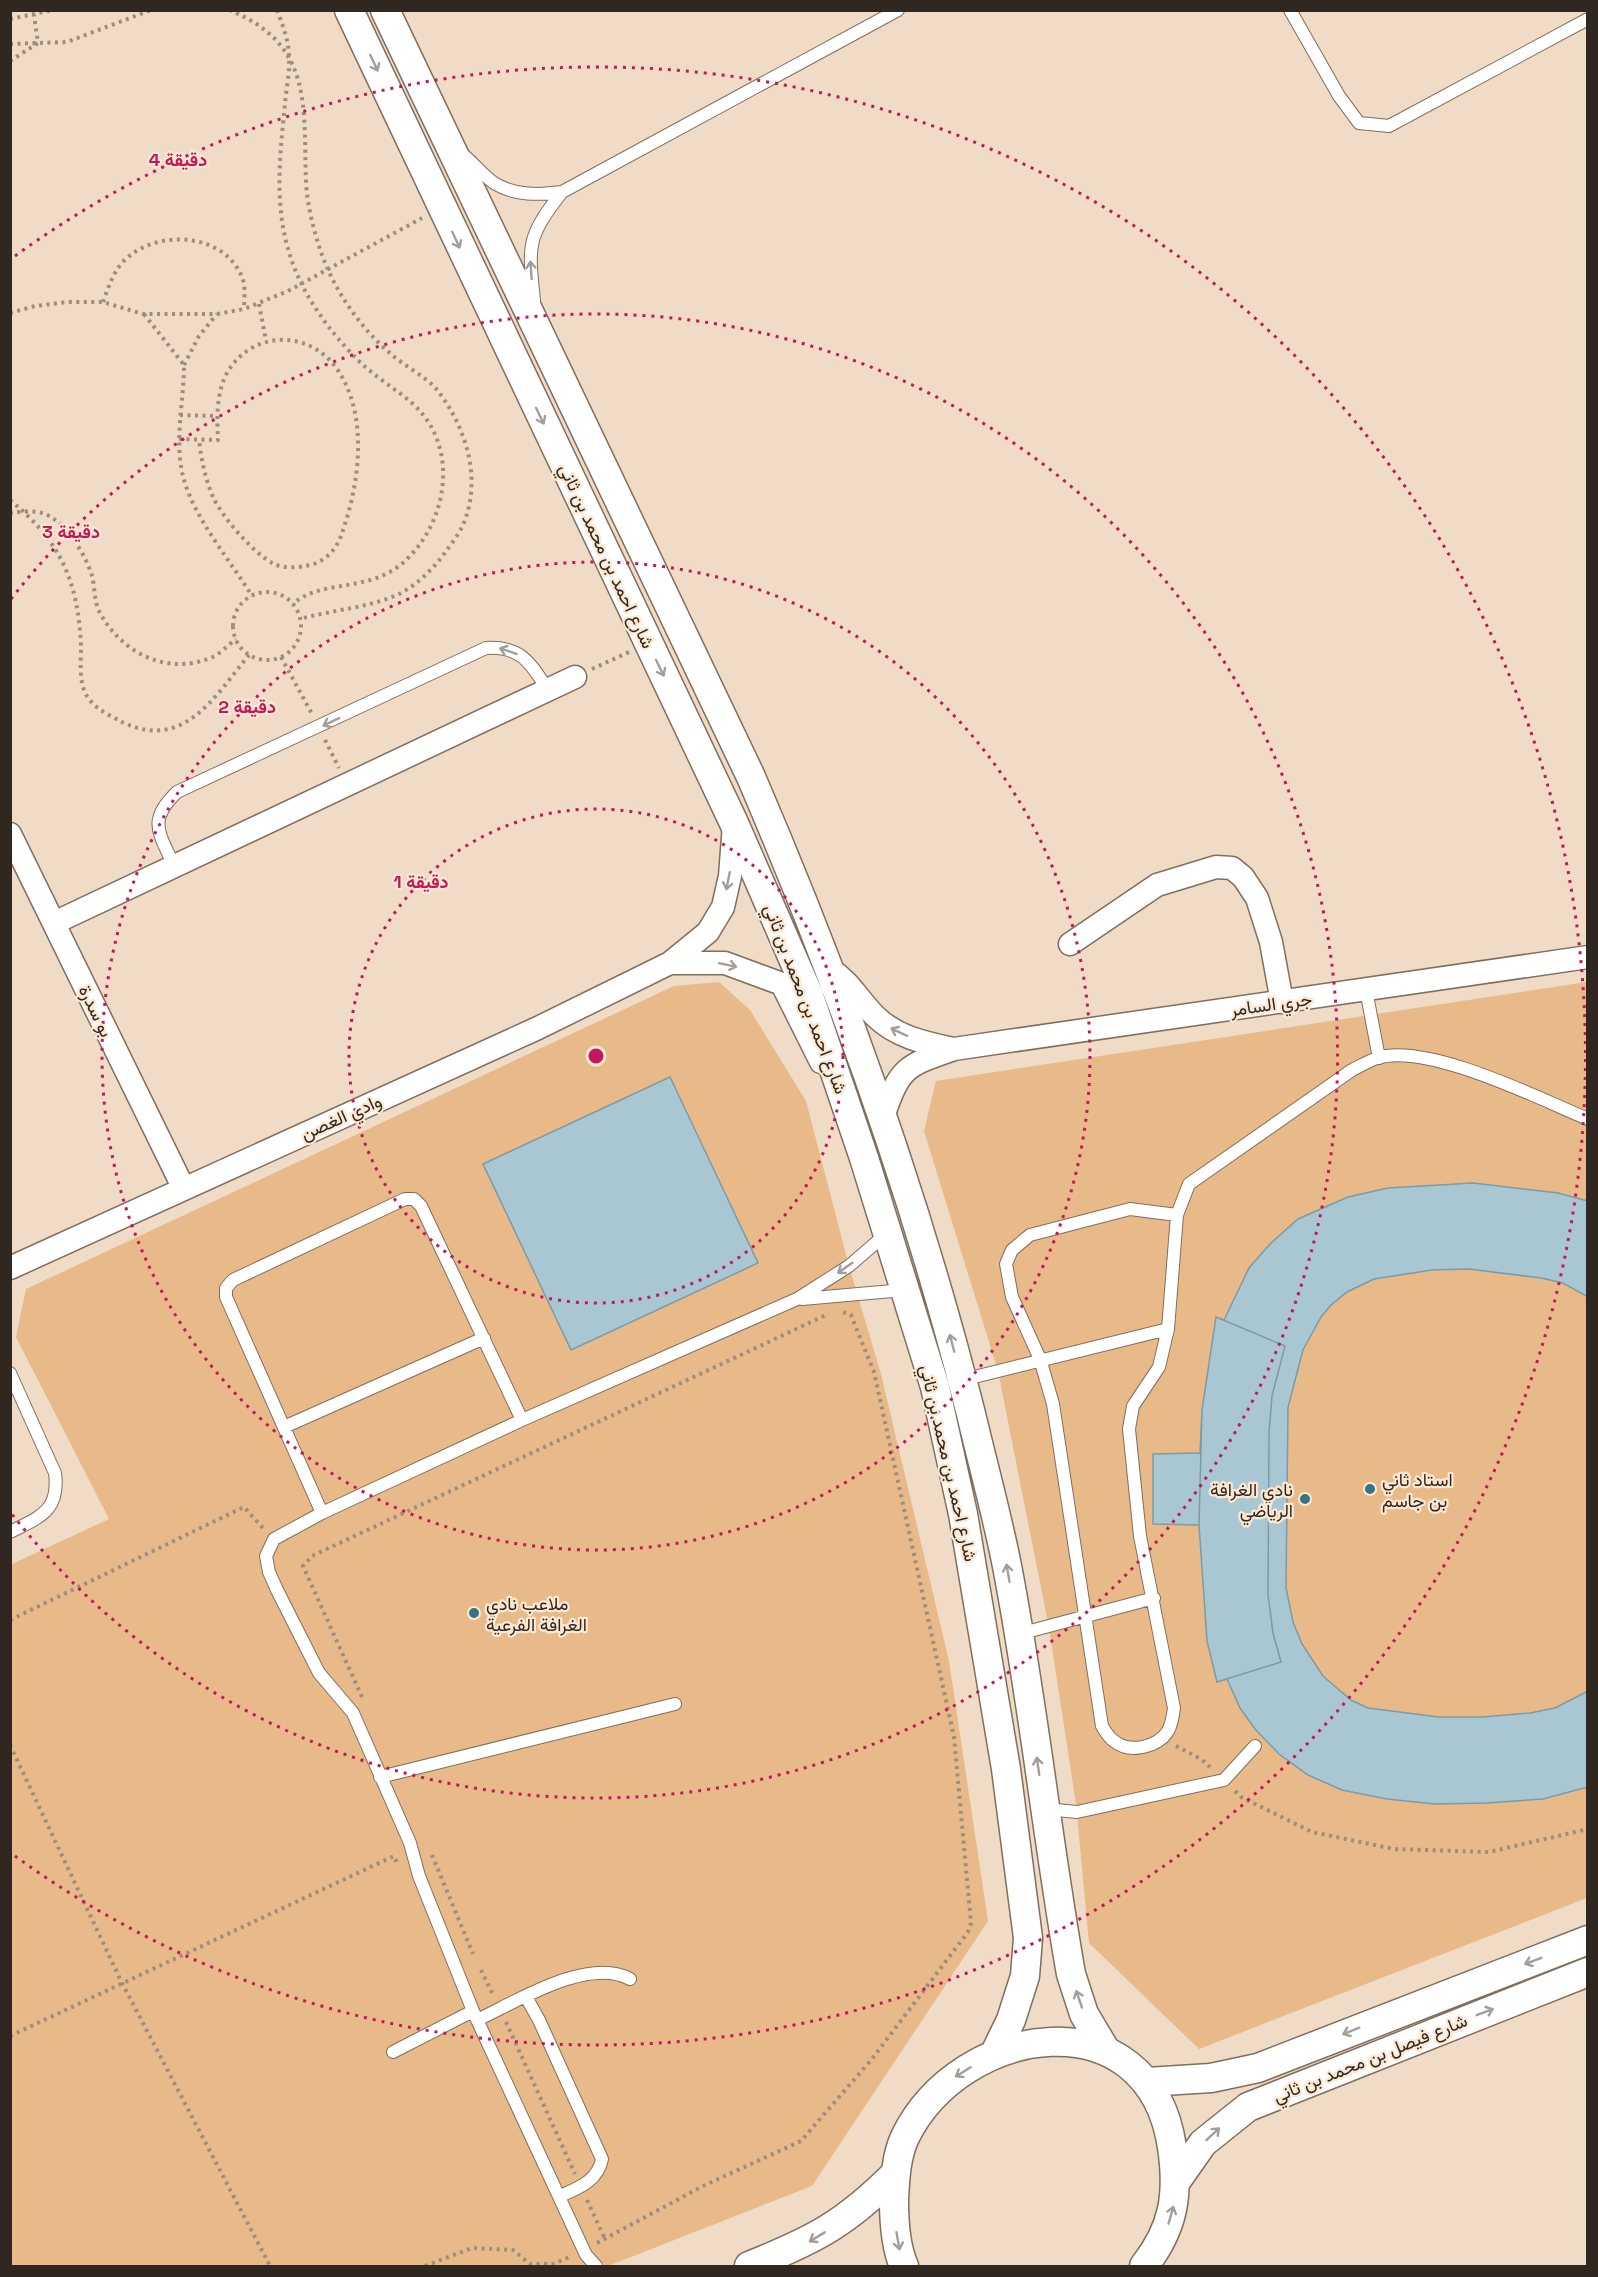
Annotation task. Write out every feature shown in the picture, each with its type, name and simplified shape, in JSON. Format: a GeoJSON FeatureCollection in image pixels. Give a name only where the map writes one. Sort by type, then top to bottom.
{"type":"FeatureCollection","features":[{"type":"Feature","properties":{"kind":"street","name":"شارع احمد بن محمد بن ثاني"},"geometry":{"type":"LineString","coordinates":[[349,10],[734,823],[808,993],[888,1232],[937,1395],[963,1514],[1004,1757],[1026,1911],[1028,1955],[1025,1976],[1011,2020],[994,2053]]}},
{"type":"Feature","properties":{"kind":"street","name":"شارع احمد بن محمد بن ثاني"},"geometry":{"type":"LineString","coordinates":[[385,10],[751,777],[830,969],[883,1117],[922,1236],[962,1380],[1007,1564],[1071,1974],[1084,2014],[1106,2050]]}},
{"type":"Feature","properties":{"kind":"street"},"geometry":{"type":"LineString","coordinates":[[54,923],[575,677]]}},
{"type":"Feature","properties":{"kind":"street","name":"وادي الغصن"},"geometry":{"type":"LineString","coordinates":[[10,1268],[183,1187],[527,1033],[670,963],[708,932],[723,907],[730,876],[734,823]]}},
{"type":"Feature","properties":{"kind":"street","name":"بو سدرة"},"geometry":{"type":"LineString","coordinates":[[10,834],[183,1187]]}},
{"type":"Feature","properties":{"kind":"street"},"geometry":{"type":"LineString","coordinates":[[1070,944],[1157,885],[1216,867],[1232,868],[1243,877],[1257,898],[1271,942],[1282,1002]]}},
{"type":"Feature","properties":{"kind":"street","name":"جري السامر"},"geometry":{"type":"LineString","coordinates":[[883,1117],[894,1085],[907,1068],[954,1049],[1587,957]]}},
{"type":"Feature","properties":{"kind":"street","name":"وادي الغصن"},"geometry":{"type":"LineString","coordinates":[[670,963],[725,963],[782,984],[855,1128]]}},
{"type":"Feature","properties":{"kind":"street","name":"جري السامر"},"geometry":{"type":"LineString","coordinates":[[830,969],[843,977],[887,1027],[914,1039],[954,1049]]}},
{"type":"Feature","properties":{"kind":"street","name":"شارع فيصل بن محمد بن ثاني"},"geometry":{"type":"LineString","coordinates":[[1147,2082],[1211,2078],[1258,2068],[1587,1940]]}},
{"type":"Feature","properties":{"kind":"street","name":"شارع فيصل بن محمد بن ثاني"},"geometry":{"type":"LineString","coordinates":[[1177,2180],[1203,2143],[1248,2107],[1587,1972]]}},
{"type":"Feature","properties":{"kind":"street"},"geometry":{"type":"LineString","coordinates":[[904,2266],[894,2221],[895,2174],[904,2139],[930,2099],[957,2075],[994,2053],[1018,2046],[1056,2041],[1072,2042],[1106,2050],[1129,2064],[1147,2082],[1159,2100],[1169,2125],[1177,2180],[1176,2198],[1166,2230],[1144,2266]]}},
{"type":"Feature","properties":{"kind":"street"},"geometry":{"type":"LineString","coordinates":[[749,2266],[807,2243],[838,2224],[862,2207],[895,2174]]}},
{"type":"Feature","properties":{"kind":"lane"},"geometry":{"type":"LineString","coordinates":[[448,144],[472,161],[493,182],[514,191],[534,195],[562,192],[898,10]]}},
{"type":"Feature","properties":{"kind":"lane"},"geometry":{"type":"LineString","coordinates":[[1290,10],[1339,96],[1359,123],[1389,126],[1587,19]]}},
{"type":"Feature","properties":{"kind":"lane"},"geometry":{"type":"LineString","coordinates":[[536,328],[530,246],[537,228],[562,192]]}},
{"type":"Feature","properties":{"kind":"lane"},"geometry":{"type":"LineString","coordinates":[[174,866],[158,829],[161,808],[177,792],[486,648],[505,647],[528,659],[548,690]]}},
{"type":"Feature","properties":{"kind":"lane"},"geometry":{"type":"LineString","coordinates":[[1366,990],[1379,1058]]}},
{"type":"Feature","properties":{"kind":"lane"},"geometry":{"type":"LineString","coordinates":[[1177,1215],[1131,1209],[1030,1235],[1012,1250],[1006,1264],[1012,1297],[1040,1359],[1053,1404],[1102,1726],[1113,1742],[1128,1748],[1143,1747],[1162,1739],[1170,1728],[1174,1708],[1140,1536],[1129,1429],[1133,1406],[1159,1367],[1166,1348],[1177,1215],[1189,1184],[1352,1070],[1379,1058],[1412,1057],[1478,1071],[1587,1119]]}},
{"type":"Feature","properties":{"kind":"lane"},"geometry":{"type":"LineString","coordinates":[[322,1514],[226,1297],[226,1288],[233,1280],[405,1199],[414,1199],[421,1206],[522,1420]]}},
{"type":"Feature","properties":{"kind":"lane"},"geometry":{"type":"LineString","coordinates":[[596,2266],[586,2257],[560,2196],[475,2016],[415,1862],[410,1843],[353,1713],[319,1673],[273,1581],[266,1556],[274,1539],[322,1514],[522,1420],[797,1299],[849,1266],[888,1232]]}},
{"type":"Feature","properties":{"kind":"lane"},"geometry":{"type":"LineString","coordinates":[[797,1299],[904,1290]]}},
{"type":"Feature","properties":{"kind":"lane"},"geometry":{"type":"LineString","coordinates":[[962,1380],[1168,1329]]}},
{"type":"Feature","properties":{"kind":"lane"},"geometry":{"type":"LineString","coordinates":[[284,1427],[484,1338]]}},
{"type":"Feature","properties":{"kind":"lane"},"geometry":{"type":"LineString","coordinates":[[10,1373],[55,1473],[57,1483],[56,1497],[49,1509],[41,1516],[10,1532]]}},
{"type":"Feature","properties":{"kind":"lane"},"geometry":{"type":"LineString","coordinates":[[1018,1634],[1154,1598]]}},
{"type":"Feature","properties":{"kind":"lane"},"geometry":{"type":"LineString","coordinates":[[380,1777],[675,1704]]}},
{"type":"Feature","properties":{"kind":"lane"},"geometry":{"type":"LineString","coordinates":[[1045,1809],[1077,1812],[1224,1780],[1255,1746]]}},
{"type":"Feature","properties":{"kind":"lane"},"geometry":{"type":"LineString","coordinates":[[393,2052],[475,2016],[500,2009],[570,1977],[595,1972],[624,1975],[630,1979]]}},
{"type":"Feature","properties":{"kind":"lane"},"geometry":{"type":"LineString","coordinates":[[525,1997],[539,2020],[602,2159],[596,2175],[581,2187],[560,2196]]}},
{"type":"Feature","properties":{"kind":"path"},"geometry":{"type":"LineString","coordinates":[[10,18],[53,10]]}},
{"type":"Feature","properties":{"kind":"path"},"geometry":{"type":"LineString","coordinates":[[10,44],[67,42],[151,10]]}},
{"type":"Feature","properties":{"kind":"path"},"geometry":{"type":"LineString","coordinates":[[229,10],[265,30],[290,59],[282,135],[280,213],[292,265],[321,316],[356,358],[414,405],[426,421],[442,457],[444,476],[441,501],[420,546],[402,563],[375,580],[314,592],[300,597],[292,604]]}},
{"type":"Feature","properties":{"kind":"path"},"geometry":{"type":"LineString","coordinates":[[277,10],[286,35],[290,59],[301,88],[305,110],[309,213],[326,269],[343,298],[389,353],[436,389],[463,433],[471,464],[471,494],[462,527],[436,565],[417,583],[396,595],[300,619]]}},
{"type":"Feature","properties":{"kind":"path"},"geometry":{"type":"LineString","coordinates":[[34,15],[38,43]]}},
{"type":"Feature","properties":{"kind":"path"},"geometry":{"type":"LineString","coordinates":[[10,61],[38,43]]}},
{"type":"Feature","properties":{"kind":"path"},"geometry":{"type":"LineString","coordinates":[[10,313],[35,306],[68,302],[104,302],[143,314],[217,314],[244,309],[302,283],[441,208]]}},
{"type":"Feature","properties":{"kind":"path"},"geometry":{"type":"LineString","coordinates":[[104,302],[115,271],[127,257],[149,244],[188,239],[206,244],[236,267],[244,284],[244,309]]}},
{"type":"Feature","properties":{"kind":"path"},"geometry":{"type":"LineString","coordinates":[[259,304],[266,341]]}},
{"type":"Feature","properties":{"kind":"path"},"geometry":{"type":"LineString","coordinates":[[143,314],[184,365]]}},
{"type":"Feature","properties":{"kind":"path"},"geometry":{"type":"LineString","coordinates":[[217,314],[199,336],[184,365],[179,439],[183,476],[195,506],[252,596]]}},
{"type":"Feature","properties":{"kind":"path"},"geometry":{"type":"LineString","coordinates":[[179,439],[199,439],[218,440],[217,416],[226,374],[241,355],[266,341],[288,338],[303,343],[321,354],[339,371],[358,423],[359,449],[340,537],[330,553],[317,565],[295,568],[274,564],[258,553],[237,530],[214,498],[201,462],[199,439]]}},
{"type":"Feature","properties":{"kind":"path"},"geometry":{"type":"LineString","coordinates":[[180,416],[217,416]]}},
{"type":"Feature","properties":{"kind":"path"},"geometry":{"type":"LineString","coordinates":[[10,500],[25,512],[59,551],[73,585],[78,606],[82,679],[88,699],[105,713],[130,726],[150,730],[168,730],[190,722],[249,655]]}},
{"type":"Feature","properties":{"kind":"path"},"geometry":{"type":"LineString","coordinates":[[10,513],[42,513],[56,519],[78,548],[92,575],[98,609],[110,628],[129,647],[150,660],[166,664],[211,658],[236,639]]}},
{"type":"Feature","properties":{"kind":"path"},"geometry":{"type":"LineString","coordinates":[[272,592],[292,604],[300,619],[298,641],[281,657],[270,660],[249,655],[236,639],[233,620],[243,602],[252,596],[272,592]]}},
{"type":"Feature","properties":{"kind":"path"},"geometry":{"type":"LineString","coordinates":[[575,677],[648,643]]}},
{"type":"Feature","properties":{"kind":"path"},"geometry":{"type":"LineString","coordinates":[[281,657],[347,784]]}},
{"type":"Feature","properties":{"kind":"path"},"geometry":{"type":"LineString","coordinates":[[363,1699],[303,1566],[312,1556],[838,1310],[851,1315],[874,1372],[954,1737],[971,1923],[968,1932],[872,2059],[801,2141],[703,2186],[605,2240],[586,2257],[553,2264],[530,2264],[513,2250],[472,2248],[425,2266]]}},
{"type":"Feature","properties":{"kind":"path"},"geometry":{"type":"LineString","coordinates":[[10,1620],[244,1507],[274,1539]]}},
{"type":"Feature","properties":{"kind":"path"},"geometry":{"type":"LineString","coordinates":[[1162,1739],[1201,1759],[1241,1797],[1312,1832],[1394,1849],[1489,1852],[1587,1829]]}},
{"type":"Feature","properties":{"kind":"path"},"geometry":{"type":"LineString","coordinates":[[10,1745],[122,1983],[270,2266]]}},
{"type":"Feature","properties":{"kind":"path"},"geometry":{"type":"LineString","coordinates":[[429,1847],[473,1954]]}},
{"type":"Feature","properties":{"kind":"path"},"geometry":{"type":"LineString","coordinates":[[10,2036],[394,1856],[400,1869],[415,1862]]}},
{"type":"Feature","properties":{"kind":"path"},"geometry":{"type":"LineString","coordinates":[[481,1970],[605,2240]]}},
{"type":"Feature","properties":{"kind":"shaded area","name":"ملاعب نادي الغرافة الفرعية"},"geometry":{"type":"Polygon","coordinates":[[[719,982],[750,1010],[806,1101],[849,1266],[881,1374],[949,1661],[988,1921],[812,2186],[608,2266],[11,2266],[10,1565],[109,1519],[16,1337],[26,1289],[674,986],[719,982]]]}},
{"type":"Feature","properties":{"kind":"shaded area","name":"نادي الغرافة الرياضي"},"geometry":{"type":"Polygon","coordinates":[[[1587,982],[1587,1898],[1199,2049],[1089,1943],[1076,1804],[1049,1628],[998,1371],[924,1131],[936,1081],[1587,982]]]}},
{"type":"Feature","properties":{"kind":"building"},"geometry":{"type":"Polygon","coordinates":[[[670,1077],[758,1263],[571,1350],[483,1164],[670,1077]]]}},
{"type":"Feature","properties":{"kind":"building"},"geometry":{"type":"Polygon","coordinates":[[[1473,1183],[1558,1193],[1588,1201],[1588,1297],[1563,1283],[1469,1269],[1432,1270],[1374,1279],[1347,1292],[1321,1317],[1303,1350],[1288,1407],[1286,1588],[1293,1622],[1302,1644],[1323,1676],[1351,1700],[1368,1708],[1439,1717],[1483,1717],[1530,1713],[1555,1708],[1588,1691],[1588,1787],[1543,1799],[1435,1804],[1387,1799],[1342,1790],[1308,1775],[1279,1754],[1255,1729],[1240,1708],[1227,1679],[1217,1682],[1207,1641],[1199,1525],[1153,1524],[1153,1454],[1200,1453],[1202,1410],[1216,1317],[1224,1320],[1249,1268],[1270,1244],[1298,1219],[1348,1197],[1388,1188],[1473,1183]]]}},
{"type":"Feature","properties":{"kind":"building"},"geometry":{"type":"Polygon","coordinates":[[[1216,1317],[1285,1346],[1272,1396],[1269,1433],[1268,1595],[1273,1633],[1281,1662],[1217,1682],[1207,1641],[1199,1525],[1202,1410],[1216,1317]]]}},
{"type":"Feature","properties":{"kind":"place","name":"استاد ثاني بن جاسم"},"geometry":{"type":"Point","coordinates":[1370,1489]}},
{"type":"Feature","properties":{"kind":"place","name":"نادي الغرافة الرياضي"},"geometry":{"type":"Point","coordinates":[1305,1499]}},
{"type":"Feature","properties":{"kind":"place","name":"ملاعب نادي الغرافة الفرعية"},"geometry":{"type":"Point","coordinates":[474,1613]}}]}
